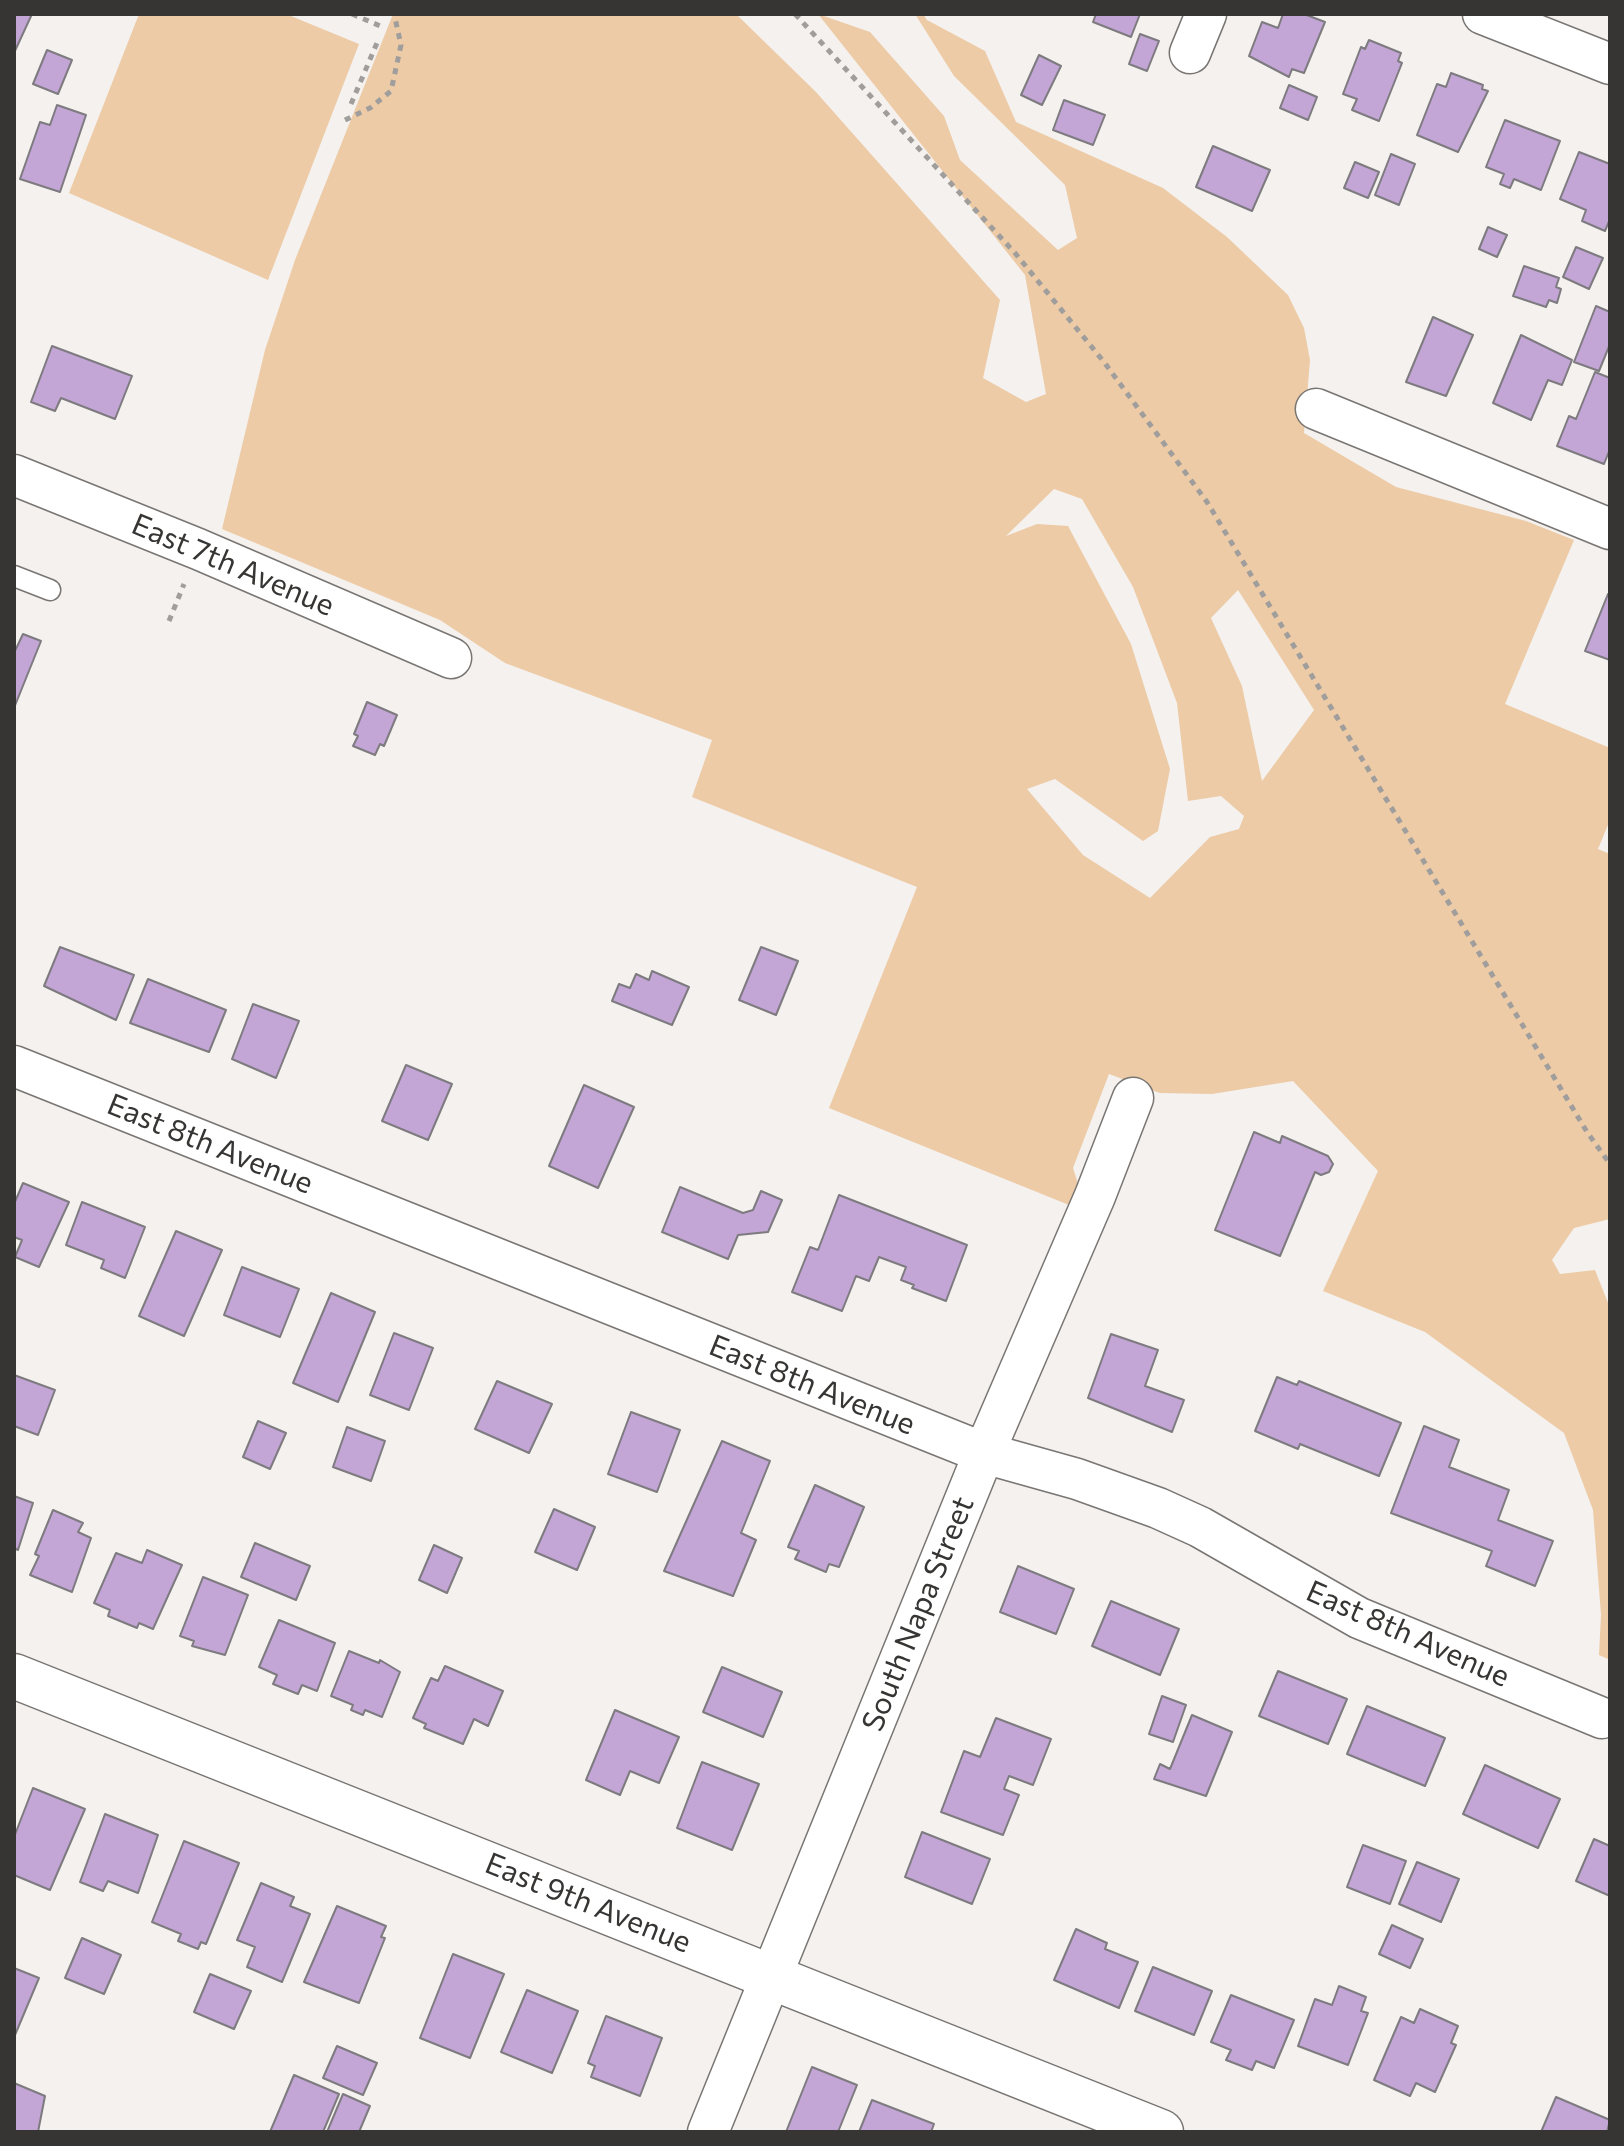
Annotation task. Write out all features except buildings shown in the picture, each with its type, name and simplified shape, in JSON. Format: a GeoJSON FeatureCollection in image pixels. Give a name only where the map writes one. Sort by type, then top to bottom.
{"type":"FeatureCollection","features":[{"type":"Feature","properties":{"kind":"street"},"geometry":{"type":"LineString","coordinates":[[1190,53],[1206,14]]}},
{"type":"Feature","properties":{"kind":"street"},"geometry":{"type":"LineString","coordinates":[[1483,14],[1610,64]]}},
{"type":"Feature","properties":{"kind":"street"},"geometry":{"type":"LineString","coordinates":[[1316,409],[1610,529]]}},
{"type":"Feature","properties":{"kind":"street","name":"East 7th Avenue"},"geometry":{"type":"LineString","coordinates":[[14,475],[198,549],[451,658]]}},
{"type":"Feature","properties":{"kind":"street","name":"East 8th Avenue"},"geometry":{"type":"LineString","coordinates":[[14,1066],[984,1453],[1077,1479],[1158,1508],[1200,1527],[1359,1618],[1602,1718]]}},
{"type":"Feature","properties":{"kind":"street","name":"South Napa Street"},"geometry":{"type":"LineString","coordinates":[[708,2132],[984,1453],[1095,1196],[1133,1098]]}},
{"type":"Feature","properties":{"kind":"street","name":"East 9th Avenue"},"geometry":{"type":"LineString","coordinates":[[14,1676],[1161,2132]]}},
{"type":"Feature","properties":{"kind":"lane"},"geometry":{"type":"LineString","coordinates":[[14,576],[50,590]]}},
{"type":"Feature","properties":{"kind":"path"},"geometry":{"type":"LineString","coordinates":[[352,14],[385,28]]}},
{"type":"Feature","properties":{"kind":"path"},"geometry":{"type":"LineString","coordinates":[[795,14],[1015,253],[1104,362],[1207,502],[1578,1119],[1610,1164]]}},
{"type":"Feature","properties":{"kind":"path"},"geometry":{"type":"LineString","coordinates":[[345,120],[370,108],[391,91],[401,45],[395,18]]}},
{"type":"Feature","properties":{"kind":"path"},"geometry":{"type":"LineString","coordinates":[[351,104],[377,43]]}},
{"type":"Feature","properties":{"kind":"path"},"geometry":{"type":"LineString","coordinates":[[169,621],[186,579]]}},
{"type":"Feature","properties":{"kind":"shaded area"},"geometry":{"type":"Polygon","coordinates":[[[139,14],[286,14],[359,44],[268,280],[69,193],[139,14]]]}},
{"type":"Feature","properties":{"kind":"shaded area"},"geometry":{"type":"Polygon","coordinates":[[[393,14],[736,14],[816,92],[1000,300],[983,378],[1026,402],[1046,394],[1025,275],[818,14],[870,32],[944,116],[960,160],[1058,250],[1077,238],[1065,185],[954,76],[915,14],[923,14],[927,20],[985,51],[1016,122],[1163,188],[1227,237],[1288,295],[1304,328],[1310,360],[1304,433],[1396,487],[1526,521],[1574,540],[1505,704],[1610,748],[1610,820],[1598,849],[1610,854],[1610,1219],[1574,1228],[1552,1260],[1560,1274],[1595,1270],[1610,1308],[1610,1660],[1599,1655],[1601,1615],[1593,1510],[1564,1433],[1425,1332],[1323,1291],[1378,1171],[1293,1081],[1212,1094],[1160,1093],[1109,1074],[1073,1168],[1080,1190],[1074,1207],[829,1108],[917,887],[692,797],[712,740],[505,663],[440,620],[222,529],[265,350],[295,260],[393,14]],[[1054,489],[1006,536],[1037,524],[1068,526],[1131,644],[1170,769],[1158,831],[1143,841],[1055,779],[1027,789],[1083,855],[1150,898],[1210,837],[1239,829],[1244,816],[1221,796],[1188,801],[1177,703],[1133,587],[1082,499],[1054,489]],[[1238,590],[1211,618],[1242,686],[1262,781],[1314,710],[1238,590]]]}}]}
